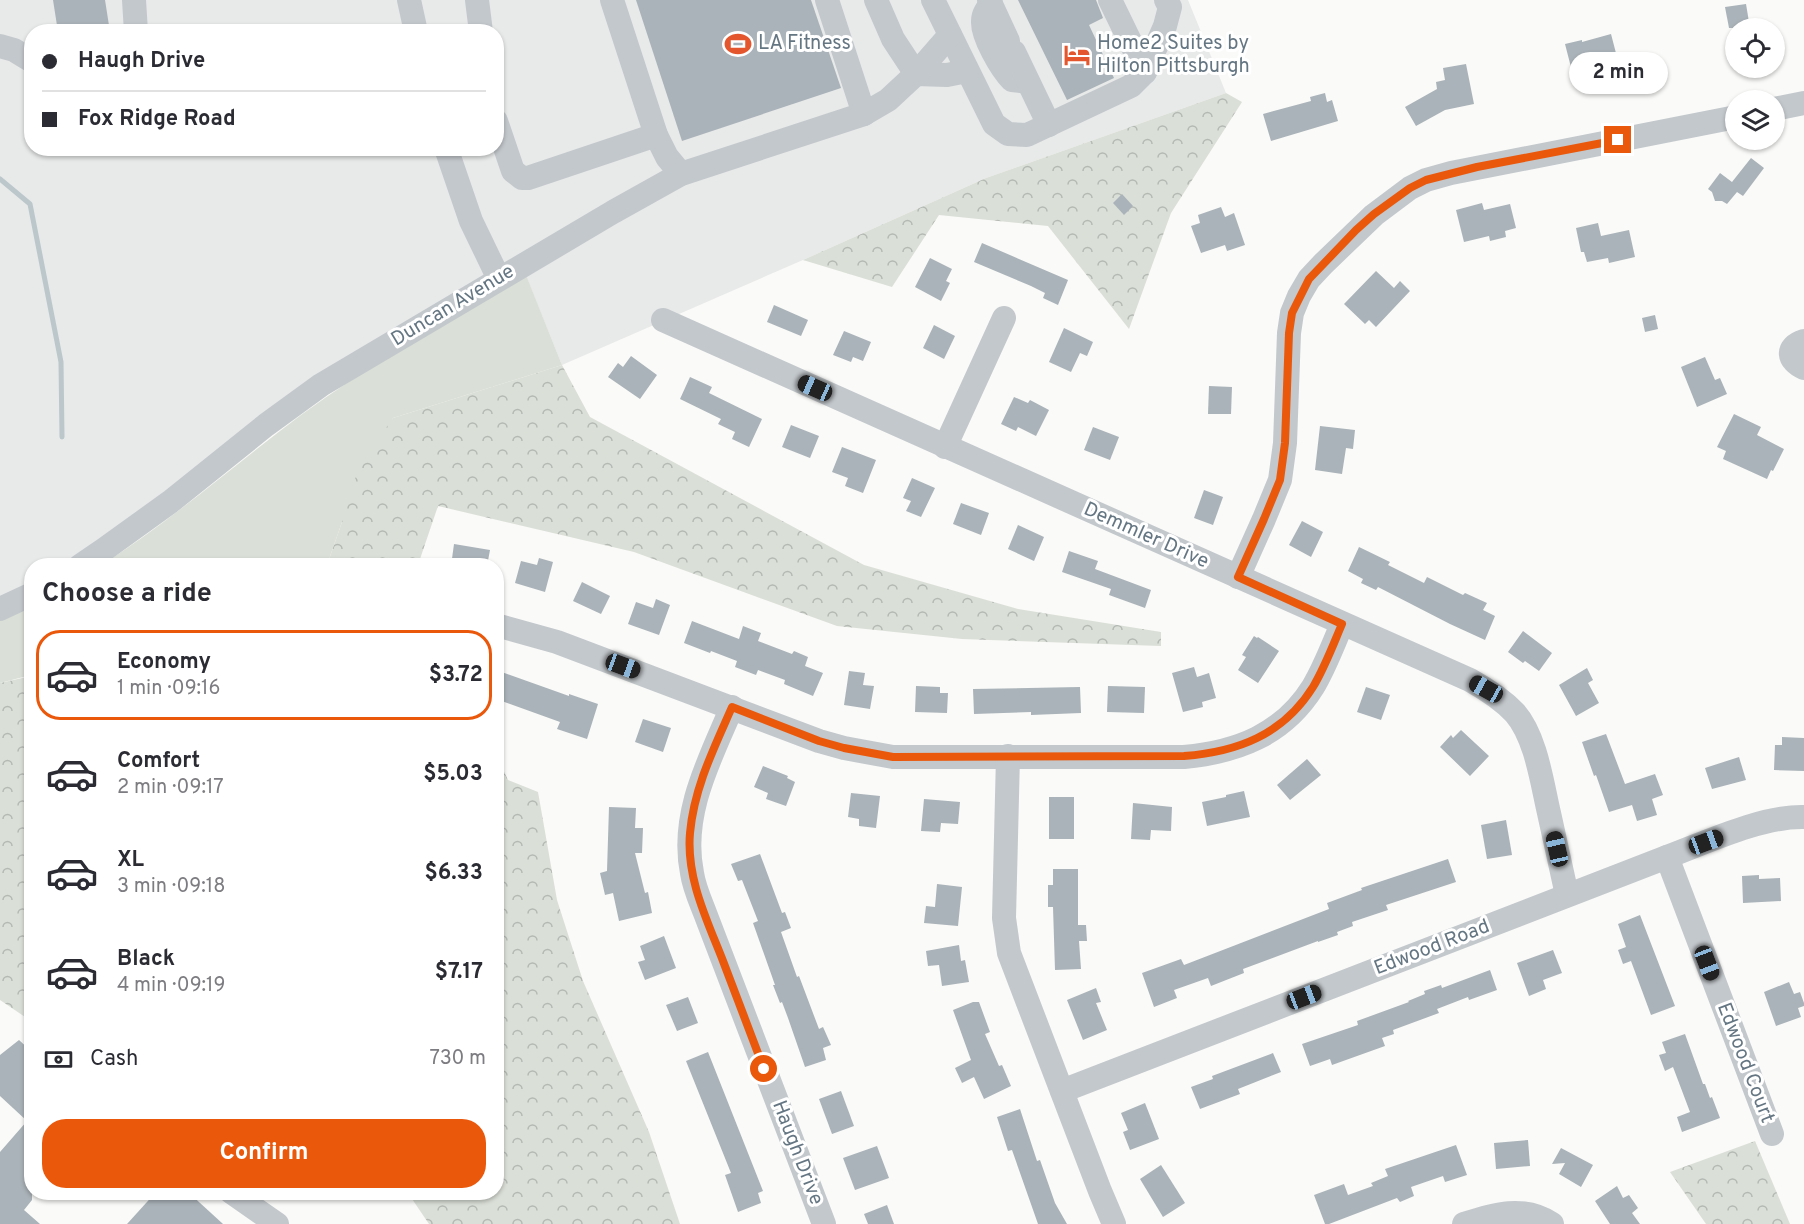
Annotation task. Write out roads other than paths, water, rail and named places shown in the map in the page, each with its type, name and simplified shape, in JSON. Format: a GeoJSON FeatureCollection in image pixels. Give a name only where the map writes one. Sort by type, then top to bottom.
{"type":"FeatureCollection","features":[{"type":"Feature","properties":{"kind":"street"},"geometry":{"type":"LineString","coordinates":[[134,0],[136,24]]}},
{"type":"Feature","properties":{"kind":"street"},"geometry":{"type":"LineString","coordinates":[[409,0],[414,24]]}},
{"type":"Feature","properties":{"kind":"street"},"geometry":{"type":"LineString","coordinates":[[477,0],[480,24]]}},
{"type":"Feature","properties":{"kind":"street"},"geometry":{"type":"LineString","coordinates":[[612,0],[656,135],[667,158],[681,174]]}},
{"type":"Feature","properties":{"kind":"street"},"geometry":{"type":"LineString","coordinates":[[826,0],[864,114]]}},
{"type":"Feature","properties":{"kind":"street"},"geometry":{"type":"LineString","coordinates":[[876,0],[893,39],[916,74],[947,75],[967,71]]}},
{"type":"Feature","properties":{"kind":"street"},"geometry":{"type":"LineString","coordinates":[[933,0],[994,124],[1008,134],[1027,135],[1131,86],[1145,72],[1166,26],[1170,7],[1166,0]]}},
{"type":"Feature","properties":{"kind":"street"},"geometry":{"type":"LineString","coordinates":[[1110,0],[1145,72]]}},
{"type":"Feature","properties":{"kind":"street"},"geometry":{"type":"LineString","coordinates":[[990,2],[1049,125]]}},
{"type":"Feature","properties":{"kind":"street"},"geometry":{"type":"LineString","coordinates":[[990,2],[984,15],[984,31],[1004,72],[1012,80],[1028,82]]}},
{"type":"Feature","properties":{"kind":"street","name":"Duncan Avenue"},"geometry":{"type":"LineString","coordinates":[[92,558],[184,491],[298,400],[375,352],[681,174],[864,114],[888,100],[916,74],[950,35]]}},
{"type":"Feature","properties":{"kind":"street"},"geometry":{"type":"LineString","coordinates":[[0,46],[24,56]]}},
{"type":"Feature","properties":{"kind":"street"},"geometry":{"type":"LineString","coordinates":[[1785,107],[1804,103]]}},
{"type":"Feature","properties":{"kind":"street"},"geometry":{"type":"LineString","coordinates":[[1238,577],[1280,480],[1285,443],[1289,333],[1292,313],[1309,279],[1356,230],[1403,192],[1426,180],[1488,165],[1725,119]]}},
{"type":"Feature","properties":{"kind":"street"},"geometry":{"type":"LineString","coordinates":[[504,145],[513,171],[522,178],[528,178],[656,135]]}},
{"type":"Feature","properties":{"kind":"street"},"geometry":{"type":"LineString","coordinates":[[449,156],[471,221],[499,279]]}},
{"type":"Feature","properties":{"kind":"street"},"geometry":{"type":"LineString","coordinates":[[945,447],[1004,318]]}},
{"type":"Feature","properties":{"kind":"street","name":"Demmler Drive"},"geometry":{"type":"LineString","coordinates":[[663,320],[1470,680],[1499,699],[1516,714],[1527,732],[1537,764],[1567,895]]}},
{"type":"Feature","properties":{"kind":"street"},"geometry":{"type":"LineString","coordinates":[[1804,341],[1794,345],[1791,354],[1794,363],[1804,368]]}},
{"type":"Feature","properties":{"kind":"street"},"geometry":{"type":"LineString","coordinates":[[0,609],[24,598]]}},
{"type":"Feature","properties":{"kind":"street"},"geometry":{"type":"LineString","coordinates":[[504,627],[557,642],[819,741],[870,753],[893,757],[1184,756],[1210,754],[1248,743],[1267,733],[1303,701],[1322,670],[1342,624]]}},
{"type":"Feature","properties":{"kind":"street","name":"Haugh Drive"},"geometry":{"type":"LineString","coordinates":[[732,707],[702,776],[696,799],[690,835],[692,873],[705,913],[824,1224]]}},
{"type":"Feature","properties":{"kind":"street"},"geometry":{"type":"LineString","coordinates":[[1008,756],[1004,918],[1009,953],[1114,1224]]}},
{"type":"Feature","properties":{"kind":"street","name":"Edwood Road"},"geometry":{"type":"LineString","coordinates":[[1062,1091],[1667,856],[1759,823],[1779,818],[1804,817]]}},
{"type":"Feature","properties":{"kind":"street","name":"Edwood Court"},"geometry":{"type":"LineString","coordinates":[[1667,856],[1772,1134]]}},
{"type":"Feature","properties":{"kind":"street"},"geometry":{"type":"LineString","coordinates":[[242,1200],[277,1224]]}},
{"type":"Feature","properties":{"kind":"street"},"geometry":{"type":"LineString","coordinates":[[1464,1224],[1500,1214],[1517,1212],[1534,1215],[1552,1224]]}},
{"type":"Feature","properties":{"kind":"waterway"},"geometry":{"type":"LineString","coordinates":[[0,179],[30,204],[61,362],[62,437]]}},
{"type":"Feature","properties":{"kind":"place","name":"LA Fitness"},"geometry":{"type":"Point","coordinates":[738,44]}},
{"type":"Feature","properties":{"kind":"place","name":"Home2 Suites by Hilton Pittsburgh"},"geometry":{"type":"Point","coordinates":[1077,55]}}]}
